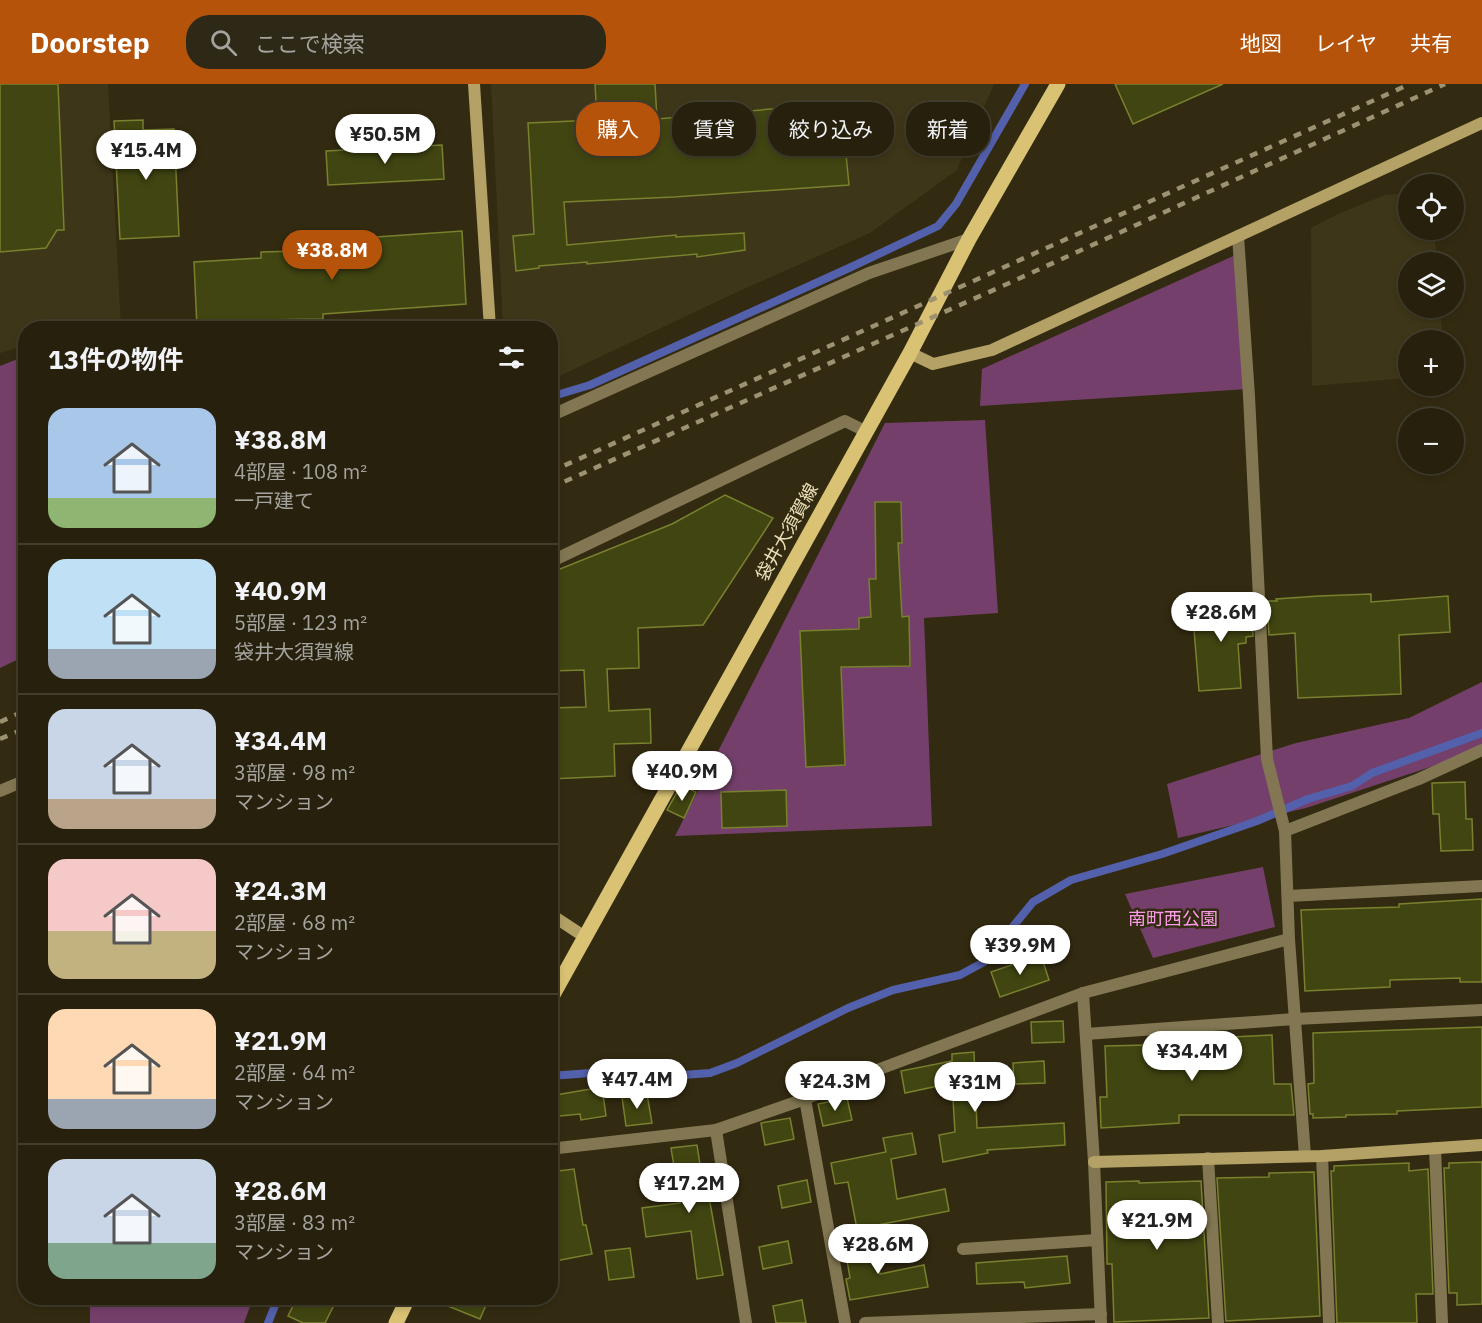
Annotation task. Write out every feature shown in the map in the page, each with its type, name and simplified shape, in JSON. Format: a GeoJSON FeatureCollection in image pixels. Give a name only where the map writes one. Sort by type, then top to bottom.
{"type":"FeatureCollection","features":[{"type":"Feature","properties":{"kind":"main road","name":"袋井大須賀線"},"geometry":{"type":"LineString","coordinates":[[558,986],[910,353],[969,239],[1058,84]]}},
{"type":"Feature","properties":{"kind":"main road"},"geometry":{"type":"LineString","coordinates":[[396,1323],[405,1305]]}},
{"type":"Feature","properties":{"kind":"street"},"geometry":{"type":"LineString","coordinates":[[474,84],[489,321]]}},
{"type":"Feature","properties":{"kind":"street"},"geometry":{"type":"LineString","coordinates":[[910,353],[933,364],[992,350],[1482,123]]}},
{"type":"Feature","properties":{"kind":"street"},"geometry":{"type":"LineString","coordinates":[[1238,236],[1249,396],[1267,759],[1286,831],[1290,939],[1305,1156]]}},
{"type":"Feature","properties":{"kind":"street"},"geometry":{"type":"LineString","coordinates":[[558,412],[869,273],[969,239]]}},
{"type":"Feature","properties":{"kind":"street"},"geometry":{"type":"LineString","coordinates":[[558,557],[845,421],[865,431]]}},
{"type":"Feature","properties":{"kind":"street"},"geometry":{"type":"LineString","coordinates":[[1286,831],[1419,779],[1482,750]]}},
{"type":"Feature","properties":{"kind":"street"},"geometry":{"type":"LineString","coordinates":[[0,791],[18,783]]}},
{"type":"Feature","properties":{"kind":"street"},"geometry":{"type":"LineString","coordinates":[[1288,896],[1482,886]]}},
{"type":"Feature","properties":{"kind":"street"},"geometry":{"type":"LineString","coordinates":[[558,919],[585,937]]}},
{"type":"Feature","properties":{"kind":"street"},"geometry":{"type":"LineString","coordinates":[[558,1148],[716,1130],[805,1099],[1083,993],[1290,939]]}},
{"type":"Feature","properties":{"kind":"street"},"geometry":{"type":"LineString","coordinates":[[865,1323],[1101,1318],[1083,993]]}},
{"type":"Feature","properties":{"kind":"street"},"geometry":{"type":"LineString","coordinates":[[1086,1034],[1295,1019],[1482,1010]]}},
{"type":"Feature","properties":{"kind":"street"},"geometry":{"type":"LineString","coordinates":[[805,1099],[845,1323]]}},
{"type":"Feature","properties":{"kind":"street"},"geometry":{"type":"LineString","coordinates":[[716,1130],[746,1323]]}},
{"type":"Feature","properties":{"kind":"street"},"geometry":{"type":"LineString","coordinates":[[1094,1162],[1322,1156],[1482,1145]]}},
{"type":"Feature","properties":{"kind":"street"},"geometry":{"type":"LineString","coordinates":[[1435,1148],[1442,1323]]}},
{"type":"Feature","properties":{"kind":"street"},"geometry":{"type":"LineString","coordinates":[[1322,1156],[1329,1323]]}},
{"type":"Feature","properties":{"kind":"street"},"geometry":{"type":"LineString","coordinates":[[1208,1158],[1218,1323]]}},
{"type":"Feature","properties":{"kind":"street"},"geometry":{"type":"LineString","coordinates":[[963,1249],[1097,1240]]}},
{"type":"Feature","properties":{"kind":"shaded area"},"geometry":{"type":"Polygon","coordinates":[[[0,84],[108,84],[121,321],[18,321],[18,348],[0,353],[0,84]]]}},
{"type":"Feature","properties":{"kind":"shaded area"},"geometry":{"type":"Polygon","coordinates":[[[491,84],[994,84],[986,102],[906,102],[906,156],[963,156],[957,170],[870,233],[735,293],[558,377],[558,321],[503,321],[491,84]]]}},
{"type":"Feature","properties":{"kind":"shaded area"},"geometry":{"type":"Polygon","coordinates":[[[1398,194],[1398,240],[1435,240],[1436,252],[1398,252],[1398,318],[1441,318],[1442,330],[1398,330],[1398,379],[1312,386],[1311,228],[1340,213],[1385,195],[1398,194]]]}},
{"type":"Feature","properties":{"kind":"green space"},"geometry":{"type":"Polygon","coordinates":[[[1240,253],[1248,389],[980,406],[982,369],[1240,253]]]}},
{"type":"Feature","properties":{"kind":"green space"},"geometry":{"type":"Polygon","coordinates":[[[18,359],[18,659],[0,668],[0,366],[18,359]]]}},
{"type":"Feature","properties":{"kind":"green space"},"geometry":{"type":"Polygon","coordinates":[[[985,420],[998,613],[924,618],[932,826],[675,836],[885,423],[985,420]]]}},
{"type":"Feature","properties":{"kind":"green space"},"geometry":{"type":"Polygon","coordinates":[[[1482,682],[1482,750],[1306,808],[1178,838],[1167,784],[1296,743],[1409,718],[1482,682]]]}},
{"type":"Feature","properties":{"kind":"green space","name":"南町西公園"},"geometry":{"type":"Polygon","coordinates":[[[1263,867],[1275,927],[1153,958],[1125,894],[1263,867]]]}},
{"type":"Feature","properties":{"kind":"green space"},"geometry":{"type":"Polygon","coordinates":[[[90,1305],[250,1305],[244,1323],[90,1323],[90,1305]]]}},
{"type":"Feature","properties":{"kind":"building"},"geometry":{"type":"Polygon","coordinates":[[[0,84],[58,84],[64,230],[57,230],[46,248],[0,252],[0,84]]]}},
{"type":"Feature","properties":{"kind":"building"},"geometry":{"type":"Polygon","coordinates":[[[595,84],[655,84],[656,102],[596,102],[595,84]]]}},
{"type":"Feature","properties":{"kind":"building"},"geometry":{"type":"Polygon","coordinates":[[[1115,84],[1223,84],[1133,124],[1115,84]]]}},
{"type":"Feature","properties":{"kind":"building"},"geometry":{"type":"Polygon","coordinates":[[[768,109],[768,156],[846,156],[849,185],[564,202],[567,245],[676,235],[676,237],[744,233],[745,250],[697,257],[697,254],[539,266],[539,268],[516,271],[513,236],[534,234],[528,123],[576,121],[576,156],[660,156],[660,119],[672,118],[672,156],[756,156],[756,110],[768,109]]]}},
{"type":"Feature","properties":{"kind":"building"},"geometry":{"type":"Polygon","coordinates":[[[143,120],[143,130],[174,129],[179,236],[120,239],[114,121],[143,120]]]}},
{"type":"Feature","properties":{"kind":"building"},"geometry":{"type":"Polygon","coordinates":[[[442,145],[444,179],[328,185],[326,151],[442,145]]]}},
{"type":"Feature","properties":{"kind":"building"},"geometry":{"type":"Polygon","coordinates":[[[462,231],[466,304],[323,314],[323,319],[197,321],[194,262],[261,258],[261,252],[334,250],[333,240],[462,231]]]}},
{"type":"Feature","properties":{"kind":"building"},"geometry":{"type":"Polygon","coordinates":[[[725,495],[773,518],[703,625],[638,628],[639,668],[607,669],[609,711],[650,709],[651,743],[614,744],[615,776],[558,779],[558,708],[586,707],[584,670],[558,671],[558,570],[672,524],[725,495]]]}},
{"type":"Feature","properties":{"kind":"building"},"geometry":{"type":"Polygon","coordinates":[[[875,502],[901,502],[902,543],[898,543],[902,617],[909,616],[910,666],[841,667],[845,765],[806,767],[800,631],[859,629],[859,618],[871,617],[869,579],[876,579],[875,502]]]}},
{"type":"Feature","properties":{"kind":"building"},"geometry":{"type":"Polygon","coordinates":[[[1371,594],[1371,602],[1448,596],[1450,632],[1399,635],[1401,694],[1298,698],[1295,633],[1269,635],[1267,601],[1371,594]]]}},
{"type":"Feature","properties":{"kind":"building"},"geometry":{"type":"Polygon","coordinates":[[[1251,602],[1253,636],[1246,637],[1246,643],[1238,644],[1241,688],[1199,691],[1192,605],[1251,602]]]}},
{"type":"Feature","properties":{"kind":"building"},"geometry":{"type":"Polygon","coordinates":[[[1465,782],[1466,819],[1472,819],[1473,850],[1441,851],[1439,814],[1433,814],[1432,783],[1465,782]]]}},
{"type":"Feature","properties":{"kind":"building"},"geometry":{"type":"Polygon","coordinates":[[[681,785],[696,792],[684,818],[667,810],[681,785]]]}},
{"type":"Feature","properties":{"kind":"building"},"geometry":{"type":"Polygon","coordinates":[[[786,790],[787,826],[722,828],[721,792],[786,790]]]}},
{"type":"Feature","properties":{"kind":"building"},"geometry":{"type":"Polygon","coordinates":[[[1482,899],[1482,982],[1460,982],[1460,978],[1390,980],[1390,987],[1305,991],[1301,910],[1399,907],[1399,904],[1482,899]]]}},
{"type":"Feature","properties":{"kind":"building"},"geometry":{"type":"Polygon","coordinates":[[[1041,955],[1049,980],[1000,997],[991,972],[1041,955]]]}},
{"type":"Feature","properties":{"kind":"building"},"geometry":{"type":"Polygon","coordinates":[[[1063,1021],[1064,1042],[1032,1043],[1031,1022],[1063,1021]]]}},
{"type":"Feature","properties":{"kind":"building"},"geometry":{"type":"Polygon","coordinates":[[[1482,1027],[1482,1107],[1397,1111],[1397,1114],[1346,1115],[1346,1117],[1313,1118],[1313,1114],[1310,1114],[1308,1084],[1314,1083],[1313,1033],[1482,1027]]]}},
{"type":"Feature","properties":{"kind":"building"},"geometry":{"type":"Polygon","coordinates":[[[1272,1035],[1274,1084],[1291,1084],[1294,1115],[1179,1115],[1179,1123],[1101,1128],[1100,1097],[1107,1097],[1105,1046],[1192,1044],[1192,1039],[1272,1035]]]}},
{"type":"Feature","properties":{"kind":"building"},"geometry":{"type":"Polygon","coordinates":[[[974,1052],[977,1128],[1064,1123],[1065,1145],[987,1150],[988,1153],[943,1162],[939,1135],[955,1132],[952,1083],[905,1093],[901,1071],[952,1061],[952,1054],[974,1052]]]}},
{"type":"Feature","properties":{"kind":"building"},"geometry":{"type":"Polygon","coordinates":[[[1044,1061],[1045,1083],[1014,1084],[1013,1063],[1044,1061]]]}},
{"type":"Feature","properties":{"kind":"building"},"geometry":{"type":"Polygon","coordinates":[[[602,1087],[606,1116],[581,1120],[580,1114],[558,1116],[558,1095],[602,1087]]]}},
{"type":"Feature","properties":{"kind":"building"},"geometry":{"type":"Polygon","coordinates":[[[647,1094],[652,1123],[626,1126],[622,1097],[647,1094]]]}},
{"type":"Feature","properties":{"kind":"building"},"geometry":{"type":"Polygon","coordinates":[[[847,1098],[852,1120],[823,1126],[818,1104],[847,1098]]]}},
{"type":"Feature","properties":{"kind":"building"},"geometry":{"type":"Polygon","coordinates":[[[790,1118],[794,1139],[765,1145],[761,1123],[790,1118]]]}},
{"type":"Feature","properties":{"kind":"building"},"geometry":{"type":"Polygon","coordinates":[[[912,1133],[916,1154],[891,1159],[897,1199],[945,1189],[949,1211],[857,1229],[848,1182],[835,1184],[831,1163],[886,1152],[883,1138],[912,1133]]]}},
{"type":"Feature","properties":{"kind":"building"},"geometry":{"type":"Polygon","coordinates":[[[697,1145],[705,1197],[709,1197],[723,1275],[697,1279],[691,1231],[646,1237],[642,1208],[680,1203],[671,1148],[697,1145]]]}},
{"type":"Feature","properties":{"kind":"building"},"geometry":{"type":"Polygon","coordinates":[[[1482,1162],[1482,1304],[1457,1305],[1457,1293],[1449,1293],[1444,1168],[1449,1168],[1449,1163],[1482,1162]]]}},
{"type":"Feature","properties":{"kind":"building"},"geometry":{"type":"Polygon","coordinates":[[[1409,1163],[1409,1171],[1428,1169],[1433,1294],[1416,1294],[1417,1323],[1337,1323],[1331,1171],[1334,1171],[1334,1166],[1409,1163]]]}},
{"type":"Feature","properties":{"kind":"building"},"geometry":{"type":"Polygon","coordinates":[[[574,1169],[583,1225],[586,1225],[592,1254],[558,1260],[558,1171],[574,1169]]]}},
{"type":"Feature","properties":{"kind":"building"},"geometry":{"type":"Polygon","coordinates":[[[1314,1172],[1320,1316],[1226,1321],[1217,1178],[1269,1177],[1269,1173],[1314,1172]]]}},
{"type":"Feature","properties":{"kind":"building"},"geometry":{"type":"Polygon","coordinates":[[[807,1180],[811,1202],[782,1208],[778,1186],[807,1180]]]}},
{"type":"Feature","properties":{"kind":"building"},"geometry":{"type":"Polygon","coordinates":[[[1139,1181],[1139,1183],[1201,1181],[1209,1318],[1114,1322],[1112,1264],[1107,1264],[1106,1182],[1139,1181]]]}},
{"type":"Feature","properties":{"kind":"building"},"geometry":{"type":"Polygon","coordinates":[[[788,1241],[792,1263],[763,1269],[759,1247],[788,1241]]]}},
{"type":"Feature","properties":{"kind":"building"},"geometry":{"type":"Polygon","coordinates":[[[874,1242],[880,1274],[924,1265],[928,1287],[850,1300],[846,1279],[850,1278],[845,1248],[874,1242]]]}},
{"type":"Feature","properties":{"kind":"building"},"geometry":{"type":"Polygon","coordinates":[[[630,1248],[634,1277],[609,1280],[605,1251],[630,1248]]]}},
{"type":"Feature","properties":{"kind":"building"},"geometry":{"type":"Polygon","coordinates":[[[1067,1256],[1070,1283],[1025,1288],[1024,1282],[977,1284],[976,1263],[1067,1256]]]}},
{"type":"Feature","properties":{"kind":"building"},"geometry":{"type":"Polygon","coordinates":[[[802,1300],[806,1323],[776,1323],[773,1306],[802,1300]]]}},
{"type":"Feature","properties":{"kind":"building"},"geometry":{"type":"Polygon","coordinates":[[[294,1305],[334,1305],[325,1323],[303,1323],[288,1316],[294,1305]]]}},
{"type":"Feature","properties":{"kind":"building"},"geometry":{"type":"Polygon","coordinates":[[[445,1305],[486,1305],[480,1319],[445,1305]]]}},
{"type":"Feature","properties":{"kind":"waterway"},"geometry":{"type":"LineString","coordinates":[[558,395],[590,385],[938,226],[956,204],[1025,84]]}},
{"type":"Feature","properties":{"kind":"waterway"},"geometry":{"type":"LineString","coordinates":[[558,1075],[618,1071],[669,1076],[710,1073],[737,1063],[848,1008],[893,990],[960,975],[984,962],[1033,902],[1071,880],[1162,854],[1257,821],[1308,799],[1352,786],[1372,773],[1482,733]]}},
{"type":"Feature","properties":{"kind":"waterway"},"geometry":{"type":"LineString","coordinates":[[268,1323],[275,1305]]}},
{"type":"Feature","properties":{"kind":"railway"},"geometry":{"type":"LineString","coordinates":[[558,468],[1410,84]]}},
{"type":"Feature","properties":{"kind":"railway"},"geometry":{"type":"LineString","coordinates":[[558,484],[1007,284],[1445,84]]}},
{"type":"Feature","properties":{"kind":"railway"},"geometry":{"type":"LineString","coordinates":[[0,722],[18,714]]}},
{"type":"Feature","properties":{"kind":"railway"},"geometry":{"type":"LineString","coordinates":[[0,739],[18,731]]}}]}
